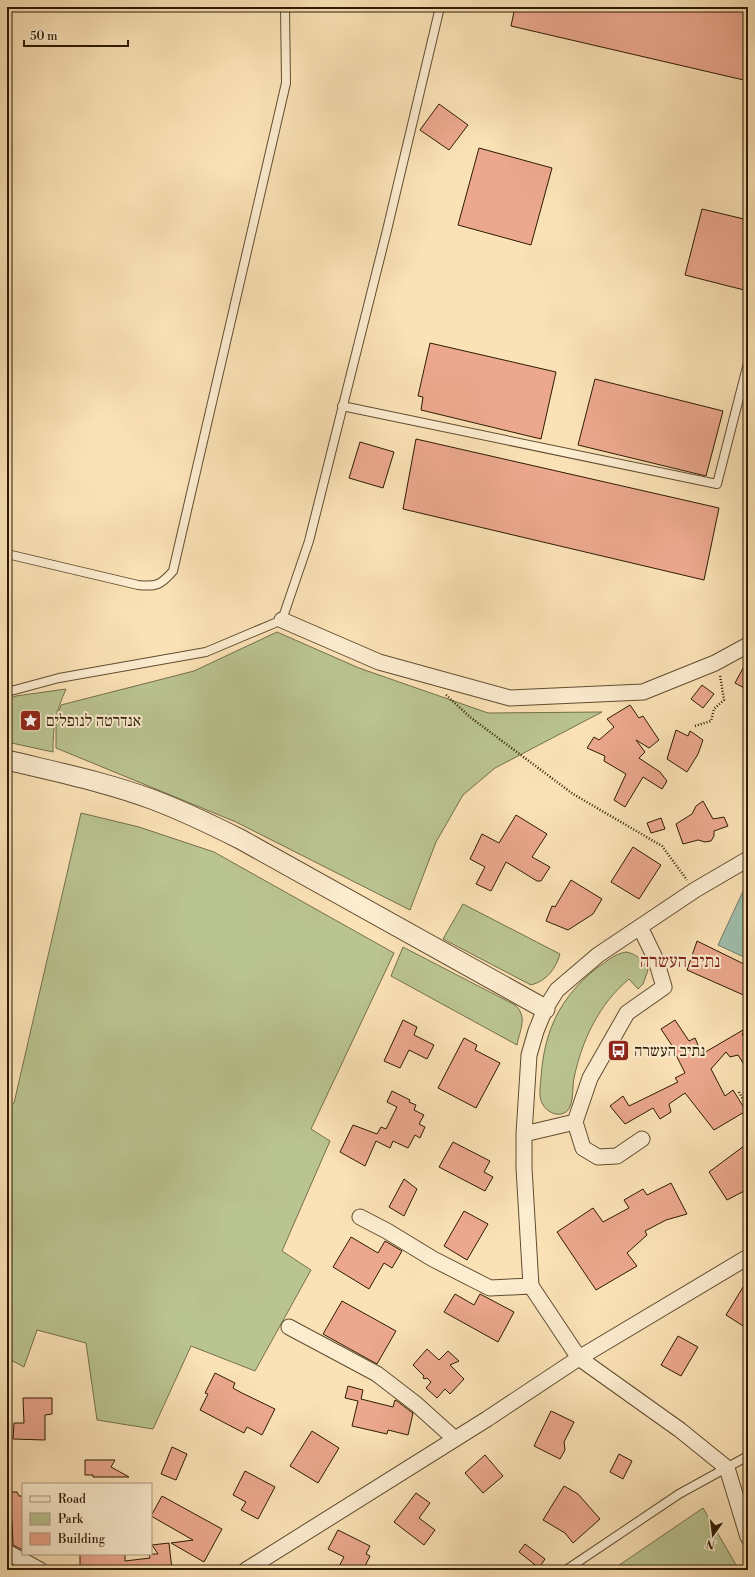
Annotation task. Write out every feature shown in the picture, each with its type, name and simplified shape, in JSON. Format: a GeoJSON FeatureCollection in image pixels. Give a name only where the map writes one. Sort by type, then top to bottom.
{"type":"FeatureCollection","features":[{"type":"Feature","properties":{"kind":"street"},"geometry":{"type":"LineString","coordinates":[[282,620],[380,662],[510,698],[643,692],[715,663],[748,645]]}},
{"type":"Feature","properties":{"kind":"street"},"geometry":{"type":"LineString","coordinates":[[7,760],[118,788],[154,800],[194,817],[247,843],[545,1009]]}},
{"type":"Feature","properties":{"kind":"street"},"geometry":{"type":"LineString","coordinates":[[748,860],[695,890],[598,955],[557,990],[545,1009],[536,1031],[529,1055],[524,1134],[524,1168],[532,1286],[579,1358],[680,1430],[727,1468],[748,1537]]}},
{"type":"Feature","properties":{"kind":"street"},"geometry":{"type":"LineString","coordinates":[[640,927],[656,960],[664,987],[627,1013],[590,1078],[575,1122],[583,1148],[598,1157],[617,1156],[642,1139]]}},
{"type":"Feature","properties":{"kind":"street"},"geometry":{"type":"LineString","coordinates":[[524,1134],[575,1122]]}},
{"type":"Feature","properties":{"kind":"street"},"geometry":{"type":"LineString","coordinates":[[360,1216],[433,1259],[490,1288],[532,1286]]}},
{"type":"Feature","properties":{"kind":"street"},"geometry":{"type":"LineString","coordinates":[[246,1570],[455,1439],[579,1358],[748,1257]]}},
{"type":"Feature","properties":{"kind":"street"},"geometry":{"type":"LineString","coordinates":[[289,1327],[377,1374],[416,1404],[455,1439]]}},
{"type":"Feature","properties":{"kind":"street"},"geometry":{"type":"LineString","coordinates":[[7,1552],[40,1570]]}},
{"type":"Feature","properties":{"kind":"lane"},"geometry":{"type":"LineString","coordinates":[[7,554],[138,585],[151,586],[163,583],[173,571],[286,83],[285,7]]}},
{"type":"Feature","properties":{"kind":"lane"},"geometry":{"type":"LineString","coordinates":[[7,692],[59,678],[206,652],[282,620],[309,541],[387,230],[440,7]]}},
{"type":"Feature","properties":{"kind":"lane"},"geometry":{"type":"LineString","coordinates":[[342,406],[717,484],[748,363]]}},
{"type":"Feature","properties":{"kind":"lane"},"geometry":{"type":"LineString","coordinates":[[566,1570],[679,1494],[748,1456]]}},
{"type":"Feature","properties":{"kind":"path"},"geometry":{"type":"LineString","coordinates":[[695,726],[711,720],[714,709],[724,700],[720,672],[715,663]]}},
{"type":"Feature","properties":{"kind":"path"},"geometry":{"type":"LineString","coordinates":[[443,693],[470,717],[573,794],[662,846],[695,890]]}},
{"type":"Feature","properties":{"kind":"path"},"geometry":{"type":"LineString","coordinates":[[739,1092],[748,1109]]}},
{"type":"Feature","properties":{"kind":"green space"},"geometry":{"type":"Polygon","coordinates":[[[277,632],[359,668],[488,713],[602,712],[495,768],[463,795],[436,842],[410,910],[236,822],[56,748],[56,721],[61,705],[194,671],[277,632]]]}},
{"type":"Feature","properties":{"kind":"green space"},"geometry":{"type":"Polygon","coordinates":[[[66,689],[55,720],[53,752],[7,742],[7,699],[16,696],[66,689]]]}},
{"type":"Feature","properties":{"kind":"green space"},"geometry":{"type":"Polygon","coordinates":[[[81,813],[139,827],[214,852],[394,953],[311,1129],[330,1141],[282,1251],[311,1270],[255,1371],[191,1346],[153,1429],[97,1420],[86,1343],[37,1330],[24,1367],[7,1358],[7,1108],[14,1103],[81,813]]]}},
{"type":"Feature","properties":{"kind":"green space"},"geometry":{"type":"Polygon","coordinates":[[[463,904],[560,954],[550,973],[542,980],[531,985],[443,939],[463,904]]]}},
{"type":"Feature","properties":{"kind":"green space"},"geometry":{"type":"Polygon","coordinates":[[[403,947],[515,1005],[521,1014],[522,1019],[517,1045],[391,976],[403,947]]]}},
{"type":"Feature","properties":{"kind":"green space"},"geometry":{"type":"Polygon","coordinates":[[[626,952],[639,958],[648,970],[643,984],[638,989],[629,979],[618,989],[601,1011],[587,1037],[577,1064],[570,1107],[566,1112],[561,1114],[551,1112],[545,1108],[541,1100],[540,1087],[546,1045],[556,1016],[573,991],[584,979],[610,958],[626,952]]]}},
{"type":"Feature","properties":{"kind":"green space"},"geometry":{"type":"Polygon","coordinates":[[[703,1508],[739,1570],[612,1570],[703,1508]]]}},
{"type":"Feature","properties":{"kind":"shaded area"},"geometry":{"type":"Polygon","coordinates":[[[745,887],[748,889],[748,959],[718,945],[745,887]]]}},
{"type":"Feature","properties":{"kind":"building"},"geometry":{"type":"Polygon","coordinates":[[[515,7],[724,7],[748,13],[748,81],[511,26],[515,7]]]}},
{"type":"Feature","properties":{"kind":"building"},"geometry":{"type":"Polygon","coordinates":[[[439,104],[468,125],[449,150],[420,130],[439,104]]]}},
{"type":"Feature","properties":{"kind":"building"},"geometry":{"type":"Polygon","coordinates":[[[479,148],[552,168],[531,245],[458,225],[479,148]]]}},
{"type":"Feature","properties":{"kind":"building"},"geometry":{"type":"Polygon","coordinates":[[[702,209],[748,220],[748,291],[685,275],[702,209]]]}},
{"type":"Feature","properties":{"kind":"building"},"geometry":{"type":"Polygon","coordinates":[[[430,343],[556,372],[541,439],[421,410],[423,397],[418,396],[430,343]]]}},
{"type":"Feature","properties":{"kind":"building"},"geometry":{"type":"Polygon","coordinates":[[[595,379],[723,411],[706,476],[578,445],[595,379]]]}},
{"type":"Feature","properties":{"kind":"building"},"geometry":{"type":"Polygon","coordinates":[[[416,439],[719,508],[704,580],[403,509],[416,439]]]}},
{"type":"Feature","properties":{"kind":"building"},"geometry":{"type":"Polygon","coordinates":[[[360,442],[394,452],[383,488],[349,478],[360,442]]]}},
{"type":"Feature","properties":{"kind":"building"},"geometry":{"type":"Polygon","coordinates":[[[748,659],[748,690],[735,683],[748,659]]]}},
{"type":"Feature","properties":{"kind":"building"},"geometry":{"type":"Polygon","coordinates":[[[702,685],[714,694],[703,708],[691,699],[702,685]]]}},
{"type":"Feature","properties":{"kind":"building"},"geometry":{"type":"Polygon","coordinates":[[[630,705],[639,718],[643,716],[659,740],[649,748],[636,740],[645,752],[639,758],[660,772],[667,781],[662,789],[643,777],[625,807],[614,800],[626,774],[604,761],[605,756],[587,748],[594,737],[599,740],[614,727],[607,719],[630,705]]]}},
{"type":"Feature","properties":{"kind":"building"},"geometry":{"type":"Polygon","coordinates":[[[676,730],[688,736],[690,731],[703,740],[698,754],[687,772],[667,759],[676,730]]]}},
{"type":"Feature","properties":{"kind":"building"},"geometry":{"type":"Polygon","coordinates":[[[703,801],[713,819],[724,817],[728,826],[714,831],[714,836],[711,841],[705,842],[698,840],[683,844],[676,824],[692,814],[696,806],[703,801]]]}},
{"type":"Feature","properties":{"kind":"building"},"geometry":{"type":"Polygon","coordinates":[[[516,815],[547,834],[532,857],[550,867],[541,881],[537,881],[506,862],[491,891],[476,884],[485,867],[470,859],[482,834],[499,843],[516,815]]]}},
{"type":"Feature","properties":{"kind":"building"},"geometry":{"type":"Polygon","coordinates":[[[661,818],[665,829],[651,833],[647,823],[661,818]]]}},
{"type":"Feature","properties":{"kind":"building"},"geometry":{"type":"Polygon","coordinates":[[[633,847],[661,865],[639,899],[611,882],[633,847]]]}},
{"type":"Feature","properties":{"kind":"building"},"geometry":{"type":"Polygon","coordinates":[[[571,880],[602,899],[593,914],[568,930],[546,921],[552,906],[555,907],[571,880]]]}},
{"type":"Feature","properties":{"kind":"building"},"geometry":{"type":"Polygon","coordinates":[[[697,941],[748,966],[748,997],[687,970],[697,941]]]}},
{"type":"Feature","properties":{"kind":"building"},"geometry":{"type":"Polygon","coordinates":[[[403,1020],[417,1027],[414,1035],[434,1045],[427,1059],[409,1050],[400,1068],[384,1061],[403,1020]]]}},
{"type":"Feature","properties":{"kind":"building"},"geometry":{"type":"Polygon","coordinates":[[[675,1020],[689,1041],[695,1038],[702,1054],[743,1030],[744,1032],[742,1034],[748,1043],[748,1071],[738,1055],[730,1057],[726,1052],[711,1069],[725,1096],[733,1090],[746,1111],[714,1130],[685,1093],[669,1104],[671,1112],[660,1119],[653,1108],[625,1124],[610,1106],[623,1096],[629,1106],[678,1082],[675,1078],[685,1073],[674,1051],[675,1050],[661,1029],[675,1020]]]}},
{"type":"Feature","properties":{"kind":"building"},"geometry":{"type":"Polygon","coordinates":[[[464,1038],[477,1045],[475,1050],[500,1063],[476,1108],[438,1088],[464,1038]]]}},
{"type":"Feature","properties":{"kind":"building"},"geometry":{"type":"Polygon","coordinates":[[[392,1091],[410,1100],[409,1102],[416,1105],[414,1110],[424,1115],[419,1124],[425,1127],[420,1138],[415,1135],[408,1148],[393,1141],[390,1148],[376,1141],[365,1166],[340,1152],[353,1125],[377,1134],[381,1127],[386,1129],[397,1107],[387,1102],[392,1091]]]}},
{"type":"Feature","properties":{"kind":"building"},"geometry":{"type":"Polygon","coordinates":[[[453,1142],[490,1161],[484,1172],[493,1177],[485,1191],[439,1167],[453,1142]]]}},
{"type":"Feature","properties":{"kind":"building"},"geometry":{"type":"Polygon","coordinates":[[[748,1143],[748,1189],[727,1200],[709,1172],[748,1143]]]}},
{"type":"Feature","properties":{"kind":"building"},"geometry":{"type":"Polygon","coordinates":[[[404,1179],[417,1189],[404,1216],[389,1207],[404,1179]]]}},
{"type":"Feature","properties":{"kind":"building"},"geometry":{"type":"Polygon","coordinates":[[[671,1183],[687,1214],[666,1220],[645,1231],[647,1235],[627,1253],[637,1266],[596,1290],[557,1232],[593,1208],[603,1222],[629,1208],[624,1200],[643,1189],[647,1195],[671,1183]]]}},
{"type":"Feature","properties":{"kind":"building"},"geometry":{"type":"Polygon","coordinates":[[[464,1211],[488,1224],[467,1260],[444,1246],[464,1211]]]}},
{"type":"Feature","properties":{"kind":"building"},"geometry":{"type":"Polygon","coordinates":[[[351,1237],[378,1253],[385,1241],[402,1251],[392,1268],[384,1263],[369,1289],[333,1267],[351,1237]]]}},
{"type":"Feature","properties":{"kind":"building"},"geometry":{"type":"Polygon","coordinates":[[[748,1279],[748,1329],[726,1315],[748,1279]]]}},
{"type":"Feature","properties":{"kind":"building"},"geometry":{"type":"Polygon","coordinates":[[[455,1294],[474,1305],[480,1294],[514,1312],[498,1342],[444,1312],[455,1294]]]}},
{"type":"Feature","properties":{"kind":"building"},"geometry":{"type":"Polygon","coordinates":[[[342,1301],[396,1331],[377,1364],[323,1334],[342,1301]]]}},
{"type":"Feature","properties":{"kind":"building"},"geometry":{"type":"Polygon","coordinates":[[[678,1336],[698,1347],[681,1376],[661,1365],[678,1336]]]}},
{"type":"Feature","properties":{"kind":"building"},"geometry":{"type":"Polygon","coordinates":[[[427,1349],[439,1360],[448,1351],[459,1361],[450,1365],[464,1379],[450,1394],[445,1389],[437,1398],[426,1388],[431,1382],[427,1378],[424,1379],[424,1376],[413,1365],[427,1349]]]}},
{"type":"Feature","properties":{"kind":"building"},"geometry":{"type":"Polygon","coordinates":[[[215,1373],[235,1383],[233,1388],[275,1409],[262,1435],[247,1427],[244,1433],[200,1410],[208,1394],[205,1393],[215,1373]]]}},
{"type":"Feature","properties":{"kind":"building"},"geometry":{"type":"Polygon","coordinates":[[[348,1386],[363,1390],[361,1399],[393,1407],[395,1400],[413,1413],[408,1435],[388,1430],[387,1434],[352,1426],[358,1401],[345,1398],[348,1386]]]}},
{"type":"Feature","properties":{"kind":"building"},"geometry":{"type":"Polygon","coordinates":[[[23,1398],[52,1398],[52,1414],[45,1415],[45,1440],[13,1439],[14,1423],[24,1423],[23,1398]]]}},
{"type":"Feature","properties":{"kind":"building"},"geometry":{"type":"Polygon","coordinates":[[[551,1411],[574,1422],[564,1442],[565,1450],[560,1459],[534,1446],[551,1411]]]}},
{"type":"Feature","properties":{"kind":"building"},"geometry":{"type":"Polygon","coordinates":[[[312,1431],[339,1448],[318,1483],[290,1466],[312,1431]]]}},
{"type":"Feature","properties":{"kind":"building"},"geometry":{"type":"Polygon","coordinates":[[[172,1447],[187,1454],[176,1480],[161,1474],[172,1447]]]}},
{"type":"Feature","properties":{"kind":"building"},"geometry":{"type":"Polygon","coordinates":[[[619,1454],[632,1461],[623,1479],[610,1472],[619,1454]]]}},
{"type":"Feature","properties":{"kind":"building"},"geometry":{"type":"Polygon","coordinates":[[[485,1455],[503,1476],[483,1493],[465,1473],[485,1455]]]}},
{"type":"Feature","properties":{"kind":"building"},"geometry":{"type":"Polygon","coordinates":[[[85,1460],[115,1460],[111,1467],[129,1477],[93,1477],[93,1475],[85,1475],[85,1460]]]}},
{"type":"Feature","properties":{"kind":"building"},"geometry":{"type":"Polygon","coordinates":[[[245,1471],[275,1487],[258,1519],[241,1510],[246,1502],[233,1495],[245,1471]]]}},
{"type":"Feature","properties":{"kind":"building"},"geometry":{"type":"Polygon","coordinates":[[[564,1486],[578,1494],[600,1519],[573,1543],[565,1533],[543,1520],[564,1486]]]}},
{"type":"Feature","properties":{"kind":"building"},"geometry":{"type":"Polygon","coordinates":[[[7,1492],[17,1492],[19,1496],[22,1496],[22,1550],[13,1545],[12,1521],[7,1521],[7,1492]]]}},
{"type":"Feature","properties":{"kind":"building"},"geometry":{"type":"Polygon","coordinates":[[[416,1493],[430,1503],[419,1518],[435,1530],[424,1545],[394,1522],[416,1493]]]}},
{"type":"Feature","properties":{"kind":"building"},"geometry":{"type":"Polygon","coordinates":[[[162,1496],[222,1529],[204,1562],[171,1543],[193,1540],[152,1517],[162,1496]]]}},
{"type":"Feature","properties":{"kind":"building"},"geometry":{"type":"Polygon","coordinates":[[[338,1530],[370,1546],[366,1554],[370,1556],[363,1570],[337,1570],[344,1557],[328,1549],[338,1530]]]}},
{"type":"Feature","properties":{"kind":"building"},"geometry":{"type":"Polygon","coordinates":[[[169,1543],[172,1570],[80,1570],[80,1555],[125,1555],[125,1561],[150,1558],[149,1555],[158,1554],[152,1545],[169,1543]]]}},
{"type":"Feature","properties":{"kind":"building"},"geometry":{"type":"Polygon","coordinates":[[[525,1544],[545,1559],[539,1568],[519,1552],[525,1544]]]}},
{"type":"Feature","properties":{"kind":"place","name":"אנדרטה לנופלים"},"geometry":{"type":"Point","coordinates":[30,721]}},
{"type":"Feature","properties":{"kind":"place","name":"נתיב העשרה"},"geometry":{"type":"Point","coordinates":[619,1051]}},
{"type":"Feature","properties":{"kind":"district","name":"נתיב העשרה"},"geometry":{"type":"Point","coordinates":[680,961]}}]}
